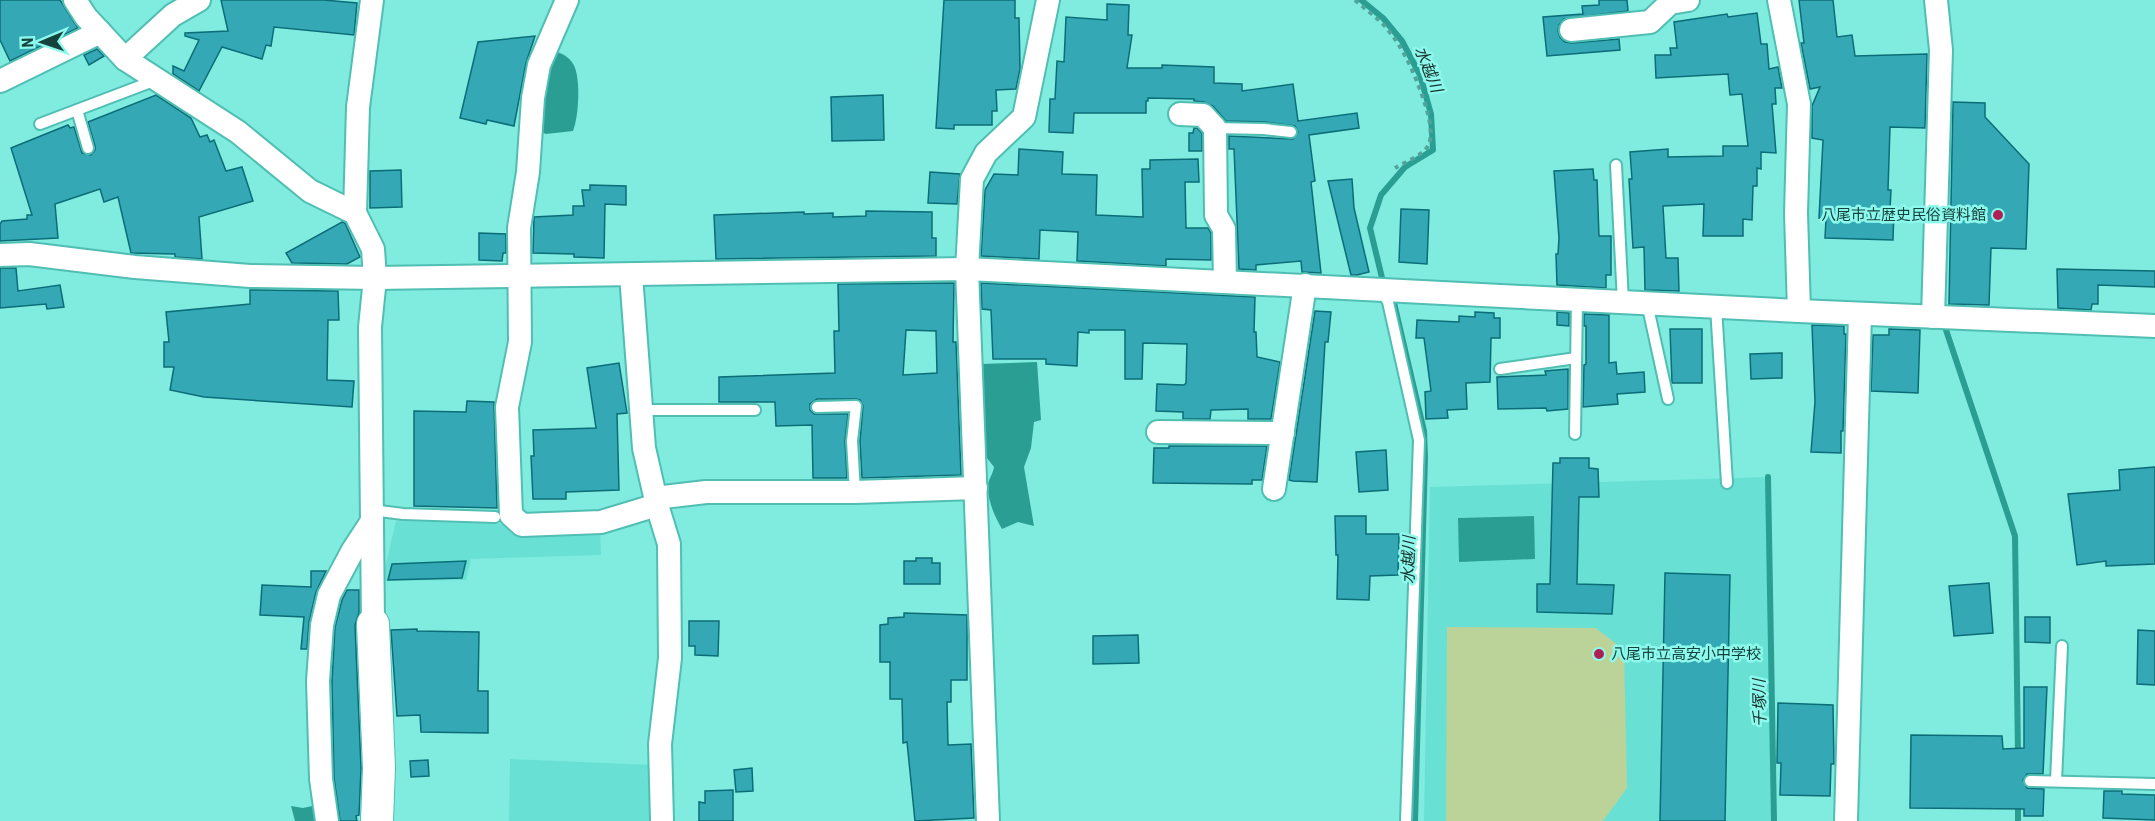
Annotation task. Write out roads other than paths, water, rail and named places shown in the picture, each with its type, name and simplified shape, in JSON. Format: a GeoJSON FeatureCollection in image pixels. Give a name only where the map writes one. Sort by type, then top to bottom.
{"type":"FeatureCollection","features":[{"type":"Feature","properties":{"kind":"street"},"geometry":{"type":"LineString","coordinates":[[75,0],[86,17],[125,59],[238,132],[310,191],[355,213]]}},
{"type":"Feature","properties":{"kind":"street"},"geometry":{"type":"LineString","coordinates":[[125,59],[173,15],[200,0]]}},
{"type":"Feature","properties":{"kind":"street"},"geometry":{"type":"LineString","coordinates":[[372,0],[358,107],[355,213],[373,249],[375,278],[370,327],[373,624],[379,768],[377,821]]}},
{"type":"Feature","properties":{"kind":"street"},"geometry":{"type":"LineString","coordinates":[[567,0],[539,65],[533,98],[528,172],[519,228],[520,342],[507,407],[511,515],[522,525],[601,522],[656,501],[705,492],[855,492],[976,488]]}},
{"type":"Feature","properties":{"kind":"street"},"geometry":{"type":"LineString","coordinates":[[988,821],[967,269],[972,179],[986,153],[1024,117],[1048,0]]}},
{"type":"Feature","properties":{"kind":"street"},"geometry":{"type":"LineString","coordinates":[[1571,30],[1650,22],[1670,3],[1688,0]]}},
{"type":"Feature","properties":{"kind":"street"},"geometry":{"type":"LineString","coordinates":[[1779,0],[1799,104],[1796,213],[1799,311]]}},
{"type":"Feature","properties":{"kind":"street"},"geometry":{"type":"LineString","coordinates":[[1936,0],[1941,50],[1940,318]]}},
{"type":"Feature","properties":{"kind":"street"},"geometry":{"type":"LineString","coordinates":[[0,81],[100,32]]}},
{"type":"Feature","properties":{"kind":"street"},"geometry":{"type":"LineString","coordinates":[[1180,114],[1203,115],[1215,128],[1216,215],[1224,229],[1225,281]]}},
{"type":"Feature","properties":{"kind":"street"},"geometry":{"type":"LineString","coordinates":[[0,255],[29,254],[135,267],[250,276],[375,278],[967,269],[1940,318],[2155,326]]}},
{"type":"Feature","properties":{"kind":"street"},"geometry":{"type":"LineString","coordinates":[[631,275],[644,448],[669,544],[670,658],[660,744],[662,821]]}},
{"type":"Feature","properties":{"kind":"street"},"geometry":{"type":"LineString","coordinates":[[1274,489],[1305,285]]}},
{"type":"Feature","properties":{"kind":"street"},"geometry":{"type":"LineString","coordinates":[[1846,821],[1860,314]]}},
{"type":"Feature","properties":{"kind":"street"},"geometry":{"type":"LineString","coordinates":[[1158,432],[1283,433]]}},
{"type":"Feature","properties":{"kind":"street"},"geometry":{"type":"LineString","coordinates":[[327,821],[321,779],[318,681],[322,625],[329,595],[372,515]]}},
{"type":"Feature","properties":{"kind":"lane"},"geometry":{"type":"LineString","coordinates":[[40,124],[156,80]]}},
{"type":"Feature","properties":{"kind":"lane"},"geometry":{"type":"LineString","coordinates":[[77,110],[88,148]]}},
{"type":"Feature","properties":{"kind":"lane"},"geometry":{"type":"LineString","coordinates":[[1215,128],[1291,132]]}},
{"type":"Feature","properties":{"kind":"lane"},"geometry":{"type":"LineString","coordinates":[[1616,165],[1623,302]]}},
{"type":"Feature","properties":{"kind":"lane"},"geometry":{"type":"LineString","coordinates":[[1381,289],[1388,302],[1419,440],[1406,821]]}},
{"type":"Feature","properties":{"kind":"lane"},"geometry":{"type":"LineString","coordinates":[[1575,434],[1577,299]]}},
{"type":"Feature","properties":{"kind":"lane"},"geometry":{"type":"LineString","coordinates":[[1647,303],[1668,399]]}},
{"type":"Feature","properties":{"kind":"lane"},"geometry":{"type":"LineString","coordinates":[[1716,307],[1727,483]]}},
{"type":"Feature","properties":{"kind":"lane"},"geometry":{"type":"LineString","coordinates":[[1500,369],[1576,358]]}},
{"type":"Feature","properties":{"kind":"lane"},"geometry":{"type":"LineString","coordinates":[[817,406],[856,406],[852,441],[855,492]]}},
{"type":"Feature","properties":{"kind":"lane"},"geometry":{"type":"LineString","coordinates":[[641,410],[754,410]]}},
{"type":"Feature","properties":{"kind":"lane"},"geometry":{"type":"LineString","coordinates":[[372,515],[495,517]]}},
{"type":"Feature","properties":{"kind":"lane"},"geometry":{"type":"LineString","coordinates":[[2056,782],[2061,646]]}},
{"type":"Feature","properties":{"kind":"lane"},"geometry":{"type":"LineString","coordinates":[[2030,781],[2155,784]]}},
{"type":"Feature","properties":{"kind":"waterway","name":"水越川"},"geometry":{"type":"LineString","coordinates":[[1361,0],[1383,18],[1402,41],[1420,75],[1431,114],[1433,150],[1405,167],[1381,195],[1370,228],[1383,282]]}},
{"type":"Feature","properties":{"kind":"waterway","name":"水越川"},"geometry":{"type":"LineString","coordinates":[[1394,303],[1424,431],[1415,821]]}},
{"type":"Feature","properties":{"kind":"waterway"},"geometry":{"type":"LineString","coordinates":[[1943,321],[2015,536],[2018,755]]}},
{"type":"Feature","properties":{"kind":"waterway","name":"千塚川"},"geometry":{"type":"LineString","coordinates":[[1768,477],[1774,821]]}},
{"type":"Feature","properties":{"kind":"waterway"},"geometry":{"type":"LineString","coordinates":[[2018,802],[2018,821]]}},
{"type":"Feature","properties":{"kind":"place","name":"八尾市立歴史民俗資料館"},"geometry":{"type":"Point","coordinates":[1998,215]}},
{"type":"Feature","properties":{"kind":"place","name":"八尾市立高安小中学校"},"geometry":{"type":"Point","coordinates":[1599,654]}}]}
